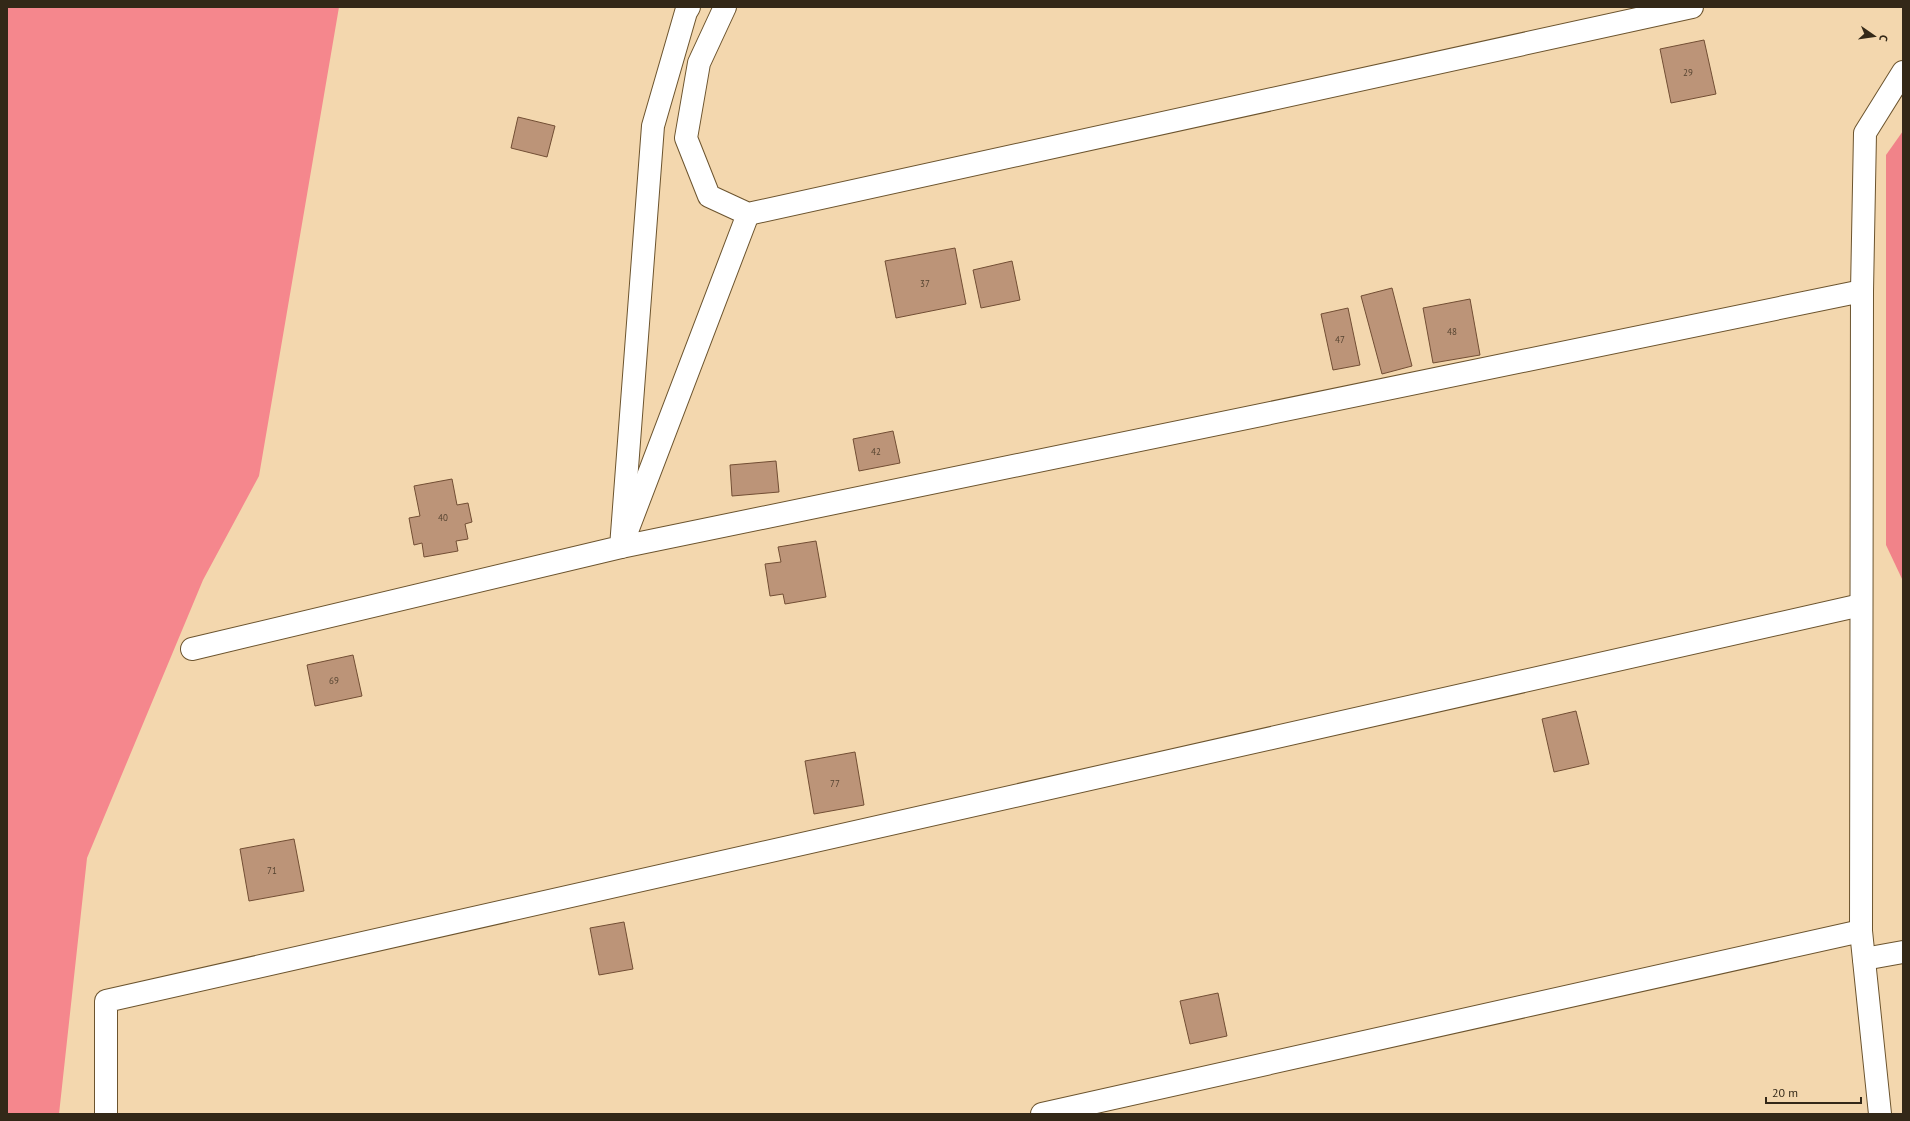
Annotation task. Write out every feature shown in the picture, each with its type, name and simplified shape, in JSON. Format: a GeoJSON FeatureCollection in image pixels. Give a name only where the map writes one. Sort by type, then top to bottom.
{"type":"FeatureCollection","features":[{"type":"Feature","properties":{"kind":"street"},"geometry":{"type":"LineString","coordinates":[[621,547],[653,126],[686,12],[689,7]]}},
{"type":"Feature","properties":{"kind":"street"},"geometry":{"type":"LineString","coordinates":[[725,7],[699,63],[686,138],[709,196],[748,214],[1692,7]]}},
{"type":"Feature","properties":{"kind":"street"},"geometry":{"type":"LineString","coordinates":[[1880,1114],[1861,931],[1862,291],[1865,133],[1903,72]]}},
{"type":"Feature","properties":{"kind":"street"},"geometry":{"type":"LineString","coordinates":[[621,547],[748,214]]}},
{"type":"Feature","properties":{"kind":"street"},"geometry":{"type":"LineString","coordinates":[[192,649],[621,547],[1862,291]]}},
{"type":"Feature","properties":{"kind":"street"},"geometry":{"type":"LineString","coordinates":[[106,1114],[106,1001],[1861,606]]}},
{"type":"Feature","properties":{"kind":"street"},"geometry":{"type":"LineString","coordinates":[[1042,1114],[1861,931]]}},
{"type":"Feature","properties":{"kind":"street"},"geometry":{"type":"LineString","coordinates":[[1864,959],[1903,952]]}},
{"type":"Feature","properties":{"kind":"shaded area"},"geometry":{"type":"Polygon","coordinates":[[[7,7],[339,7],[259,476],[203,580],[87,858],[59,1114],[7,1114],[7,7]]]}},
{"type":"Feature","properties":{"kind":"shaded area"},"geometry":{"type":"Polygon","coordinates":[[[1903,131],[1903,581],[1886,545],[1886,155],[1903,131]]]}},
{"type":"Feature","properties":{"kind":"building"},"geometry":{"type":"Polygon","coordinates":[[[1704,40],[1716,94],[1671,103],[1660,49],[1704,40]]]}},
{"type":"Feature","properties":{"kind":"building"},"geometry":{"type":"Polygon","coordinates":[[[518,117],[555,126],[547,157],[511,148],[518,117]]]}},
{"type":"Feature","properties":{"kind":"building"},"geometry":{"type":"Polygon","coordinates":[[[955,248],[966,304],[896,318],[885,261],[955,248]]]}},
{"type":"Feature","properties":{"kind":"building"},"geometry":{"type":"Polygon","coordinates":[[[1012,261],[1020,300],[981,308],[973,270],[1012,261]]]}},
{"type":"Feature","properties":{"kind":"building"},"geometry":{"type":"Polygon","coordinates":[[[1392,288],[1412,366],[1382,374],[1361,296],[1392,288]]]}},
{"type":"Feature","properties":{"kind":"building"},"geometry":{"type":"Polygon","coordinates":[[[1470,299],[1480,355],[1433,363],[1423,308],[1470,299]]]}},
{"type":"Feature","properties":{"kind":"building"},"geometry":{"type":"Polygon","coordinates":[[[1348,308],[1360,365],[1333,370],[1321,314],[1348,308]]]}},
{"type":"Feature","properties":{"kind":"building"},"geometry":{"type":"Polygon","coordinates":[[[893,431],[900,463],[859,471],[853,439],[893,431]]]}},
{"type":"Feature","properties":{"kind":"building"},"geometry":{"type":"Polygon","coordinates":[[[776,461],[779,492],[732,496],[730,465],[776,461]]]}},
{"type":"Feature","properties":{"kind":"building"},"geometry":{"type":"Polygon","coordinates":[[[452,479],[457,505],[468,503],[472,522],[465,524],[468,539],[456,541],[458,551],[424,557],[422,543],[414,545],[409,518],[420,516],[414,486],[452,479]]]}},
{"type":"Feature","properties":{"kind":"building"},"geometry":{"type":"Polygon","coordinates":[[[816,541],[826,597],[785,604],[783,594],[770,596],[765,564],[781,562],[778,547],[816,541]]]}},
{"type":"Feature","properties":{"kind":"building"},"geometry":{"type":"Polygon","coordinates":[[[353,655],[362,696],[315,706],[307,665],[353,655]]]}},
{"type":"Feature","properties":{"kind":"building"},"geometry":{"type":"Polygon","coordinates":[[[1576,711],[1589,764],[1554,772],[1542,719],[1576,711]]]}},
{"type":"Feature","properties":{"kind":"building"},"geometry":{"type":"Polygon","coordinates":[[[855,752],[864,805],[814,814],[805,761],[855,752]]]}},
{"type":"Feature","properties":{"kind":"building"},"geometry":{"type":"Polygon","coordinates":[[[294,839],[304,891],[249,901],[240,849],[294,839]]]}},
{"type":"Feature","properties":{"kind":"building"},"geometry":{"type":"Polygon","coordinates":[[[624,922],[633,969],[599,975],[590,928],[624,922]]]}},
{"type":"Feature","properties":{"kind":"building"},"geometry":{"type":"Polygon","coordinates":[[[1218,993],[1227,1036],[1190,1044],[1180,1001],[1218,993]]]}}]}
